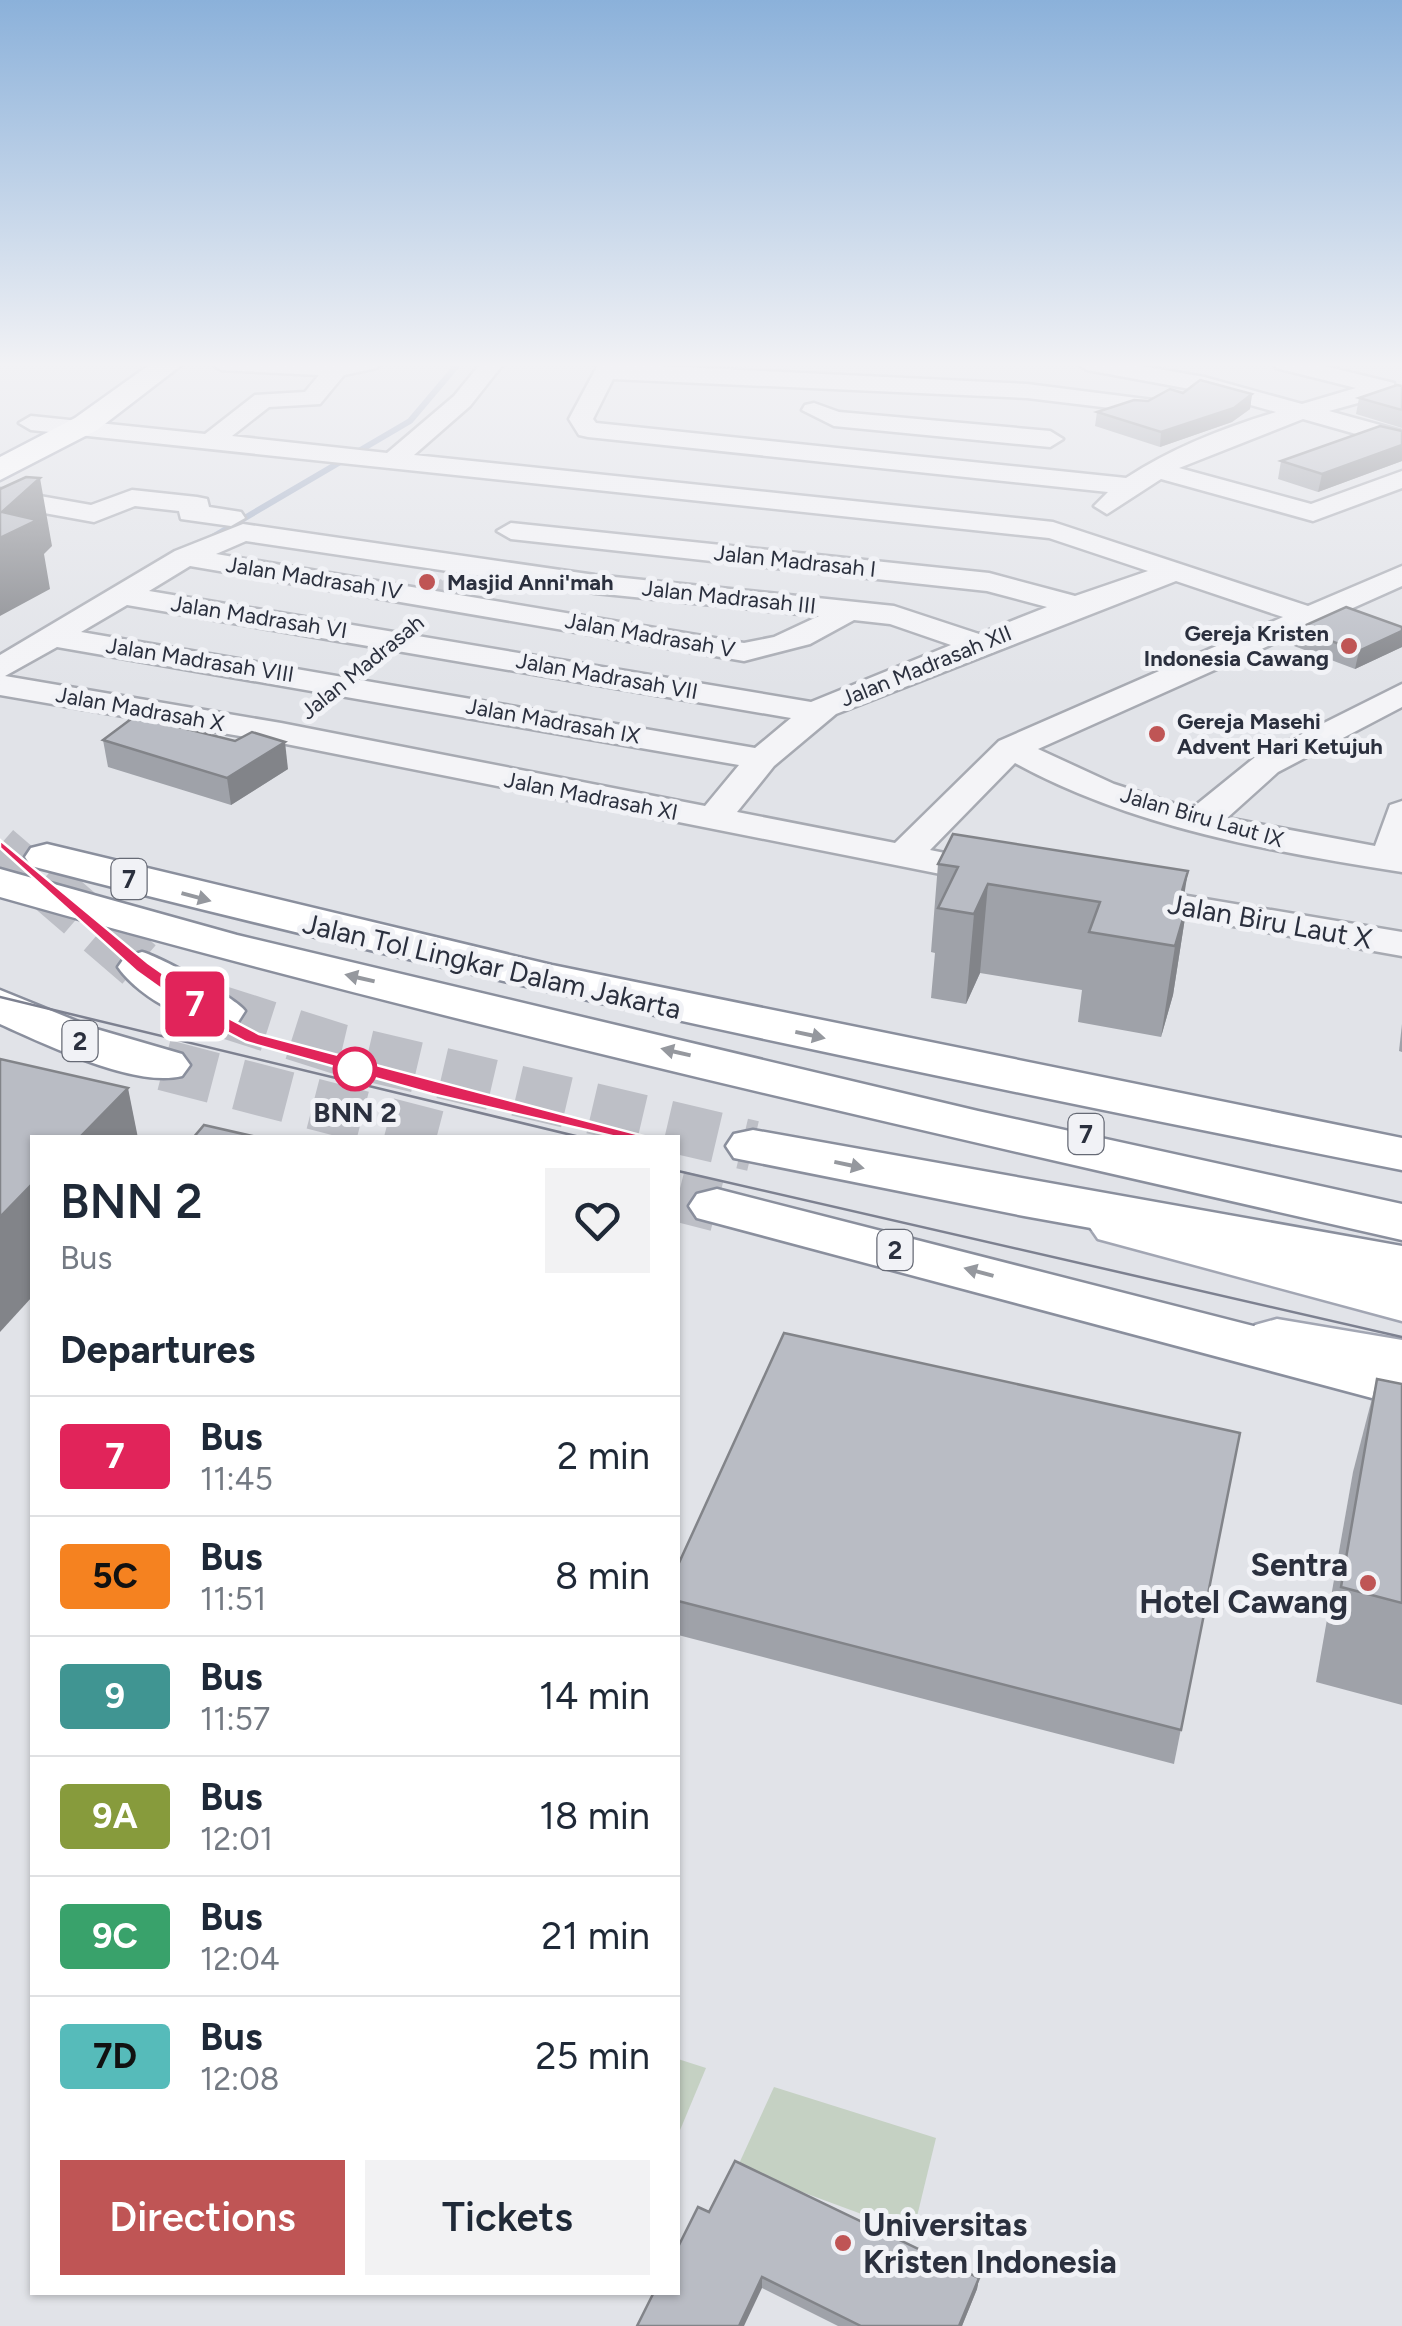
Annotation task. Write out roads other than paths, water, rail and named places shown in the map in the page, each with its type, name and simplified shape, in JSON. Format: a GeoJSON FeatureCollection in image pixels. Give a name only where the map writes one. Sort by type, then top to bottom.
{"type":"FeatureCollection","features":[{"type":"Feature","properties":{"kind":"main road","name":"Jalan Tol Lingkar Dalam Jakarta"},"geometry":{"type":"LineString","coordinates":[[0,844],[257,913],[988,1072]]}},
{"type":"Feature","properties":{"kind":"main road","name":"Jalan Tol Lingkar Dalam Jakarta"},"geometry":{"type":"LineString","coordinates":[[0,883],[224,946],[771,1074]]}},
{"type":"Feature","properties":{"kind":"main road"},"geometry":{"type":"LineString","coordinates":[[142,967],[180,993],[220,1011]]}},
{"type":"Feature","properties":{"kind":"main road","name":"2"},"geometry":{"type":"LineString","coordinates":[[0,1005],[78,1040],[164,1065]]}},
{"type":"Feature","properties":{"kind":"main road"},"geometry":{"type":"LineString","coordinates":[[988,1072],[1402,1138]]}},
{"type":"Feature","properties":{"kind":"main road","name":"7"},"geometry":{"type":"LineString","coordinates":[[988,1072],[1402,1154]]}},
{"type":"Feature","properties":{"kind":"main road"},"geometry":{"type":"LineString","coordinates":[[771,1074],[1139,1164],[1402,1222]]}},
{"type":"Feature","properties":{"kind":"main road","name":"7"},"geometry":{"type":"LineString","coordinates":[[771,1074],[1402,1194]]}},
{"type":"Feature","properties":{"kind":"main road"},"geometry":{"type":"LineString","coordinates":[[753,1146],[1024,1200],[1402,1264]]}},
{"type":"Feature","properties":{"kind":"main road"},"geometry":{"type":"LineString","coordinates":[[1024,1200],[1402,1302]]}},
{"type":"Feature","properties":{"kind":"main road","name":"2"},"geometry":{"type":"LineString","coordinates":[[716,1206],[1402,1385]]}},
{"type":"Feature","properties":{"kind":"main road"},"geometry":{"type":"LineString","coordinates":[[1072,1299],[1402,1361]]}},
{"type":"Feature","properties":{"kind":"street"},"geometry":{"type":"LineString","coordinates":[[484,472],[1076,535],[1307,615]]}},
{"type":"Feature","properties":{"kind":"street"},"geometry":{"type":"LineString","coordinates":[[1010,472],[1130,486]]}},
{"type":"Feature","properties":{"kind":"street"},"geometry":{"type":"LineString","coordinates":[[1076,535],[1150,472]]}},
{"type":"Feature","properties":{"kind":"street"},"geometry":{"type":"LineString","coordinates":[[1162,472],[1306,518],[1402,479]]}},
{"type":"Feature","properties":{"kind":"street"},"geometry":{"type":"LineString","coordinates":[[474,568],[567,480]]}},
{"type":"Feature","properties":{"kind":"street","name":"Jalan Madrasah III"},"geometry":{"type":"LineString","coordinates":[[0,497],[94,514],[125,500],[140,498],[198,505],[191,512],[233,525],[474,568],[849,609],[914,619],[980,644]]}},
{"type":"Feature","properties":{"kind":"street"},"geometry":{"type":"LineString","coordinates":[[0,668],[233,525]]}},
{"type":"Feature","properties":{"kind":"street","name":"Jalan Madrasah I"},"geometry":{"type":"LineString","coordinates":[[512,531],[989,582],[1076,606]]}},
{"type":"Feature","properties":{"kind":"street","name":"Jalan Madrasah IV"},"geometry":{"type":"LineString","coordinates":[[186,557],[442,600]]}},
{"type":"Feature","properties":{"kind":"street","name":"Jalan Madrasah XII"},"geometry":{"type":"LineString","coordinates":[[712,820],[762,758],[816,713],[1076,606],[1179,570]]}},
{"type":"Feature","properties":{"kind":"street"},"geometry":{"type":"LineString","coordinates":[[902,858],[1011,748],[1402,575]]}},
{"type":"Feature","properties":{"kind":"street"},"geometry":{"type":"LineString","coordinates":[[559,619],[595,584]]}},
{"type":"Feature","properties":{"kind":"street","name":"Jalan Madrasah VI"},"geometry":{"type":"LineString","coordinates":[[122,596],[397,640]]}},
{"type":"Feature","properties":{"kind":"street","name":"Jalan Madrasah V"},"geometry":{"type":"LineString","coordinates":[[442,600],[749,652],[830,624],[849,609]]}},
{"type":"Feature","properties":{"kind":"street","name":"Jalan Madrasah"},"geometry":{"type":"LineString","coordinates":[[281,732],[442,600]]}},
{"type":"Feature","properties":{"kind":"street","name":"Jalan Madrasah VIII"},"geometry":{"type":"LineString","coordinates":[[54,637],[345,683]]}},
{"type":"Feature","properties":{"kind":"street","name":"Jalan Madrasah VII"},"geometry":{"type":"LineString","coordinates":[[397,640],[816,713]]}},
{"type":"Feature","properties":{"kind":"street","name":"Jalan Madrasah IX"},"geometry":{"type":"LineString","coordinates":[[345,683],[762,758]]}},
{"type":"Feature","properties":{"kind":"street","name":"Jalan Madrasah X"},"geometry":{"type":"LineString","coordinates":[[0,685],[281,732]]}},
{"type":"Feature","properties":{"kind":"street"},"geometry":{"type":"LineString","coordinates":[[1196,820],[1218,809],[1266,765],[1402,694]]}},
{"type":"Feature","properties":{"kind":"street","name":"Jalan Madrasah XI"},"geometry":{"type":"LineString","coordinates":[[281,732],[902,858]]}},
{"type":"Feature","properties":{"kind":"street","name":"Jalan Biru Laut IX"},"geometry":{"type":"LineString","coordinates":[[1011,748],[1086,783],[1196,820],[1315,848],[1396,860]]}},
{"type":"Feature","properties":{"kind":"street"},"geometry":{"type":"LineString","coordinates":[[1396,860],[1402,812]]}},
{"type":"Feature","properties":{"kind":"street"},"geometry":{"type":"LineString","coordinates":[[902,858],[1040,882]]}},
{"type":"Feature","properties":{"kind":"street","name":"Jalan Biru Laut X"},"geometry":{"type":"LineString","coordinates":[[1096,891],[1402,944]]}},
{"type":"Feature","properties":{"kind":"waterway"},"geometry":{"type":"LineString","coordinates":[[209,539],[324,472]]}},
{"type":"Feature","properties":{"kind":"tunnel"},"geometry":{"type":"LineString","coordinates":[[442,600],[474,568]]}},
{"type":"Feature","properties":{"kind":"tunnel"},"geometry":{"type":"LineString","coordinates":[[0,845],[45,884]]}},
{"type":"Feature","properties":{"kind":"tunnel"},"geometry":{"type":"LineString","coordinates":[[42,881],[142,967]]}},
{"type":"Feature","properties":{"kind":"tunnel"},"geometry":{"type":"LineString","coordinates":[[220,1011],[339,1049],[753,1146]]}},
{"type":"Feature","properties":{"kind":"tunnel"},"geometry":{"type":"LineString","coordinates":[[164,1065],[433,1135]]}},
{"type":"Feature","properties":{"kind":"tunnel"},"geometry":{"type":"LineString","coordinates":[[680,1197],[717,1206]]}},
{"type":"Feature","properties":{"kind":"tram line"},"geometry":{"type":"LineString","coordinates":[[0,997],[572,1135]]}},
{"type":"Feature","properties":{"kind":"tram line"},"geometry":{"type":"LineString","coordinates":[[680,1171],[1402,1337]]}},
{"type":"Feature","properties":{"kind":"place","name":"Masjid Anni'mah"},"geometry":{"type":"Point","coordinates":[427,582]}},
{"type":"Feature","properties":{"kind":"place","name":"Gereja Kristen Indonesia Cawang"},"geometry":{"type":"Point","coordinates":[1349,646]}},
{"type":"Feature","properties":{"kind":"place","name":"Gereja Masehi Advent Hari Ketujuh"},"geometry":{"type":"Point","coordinates":[1157,734]}},
{"type":"Feature","properties":{"kind":"place","name":"BNN 2"},"geometry":{"type":"Point","coordinates":[355,1069]}},
{"type":"Feature","properties":{"kind":"place","name":"Sentra Hotel Cawang"},"geometry":{"type":"Point","coordinates":[1368,1583]}},
{"type":"Feature","properties":{"kind":"place","name":"Universitas Kristen Indonesia"},"geometry":{"type":"Point","coordinates":[843,2243]}}]}
